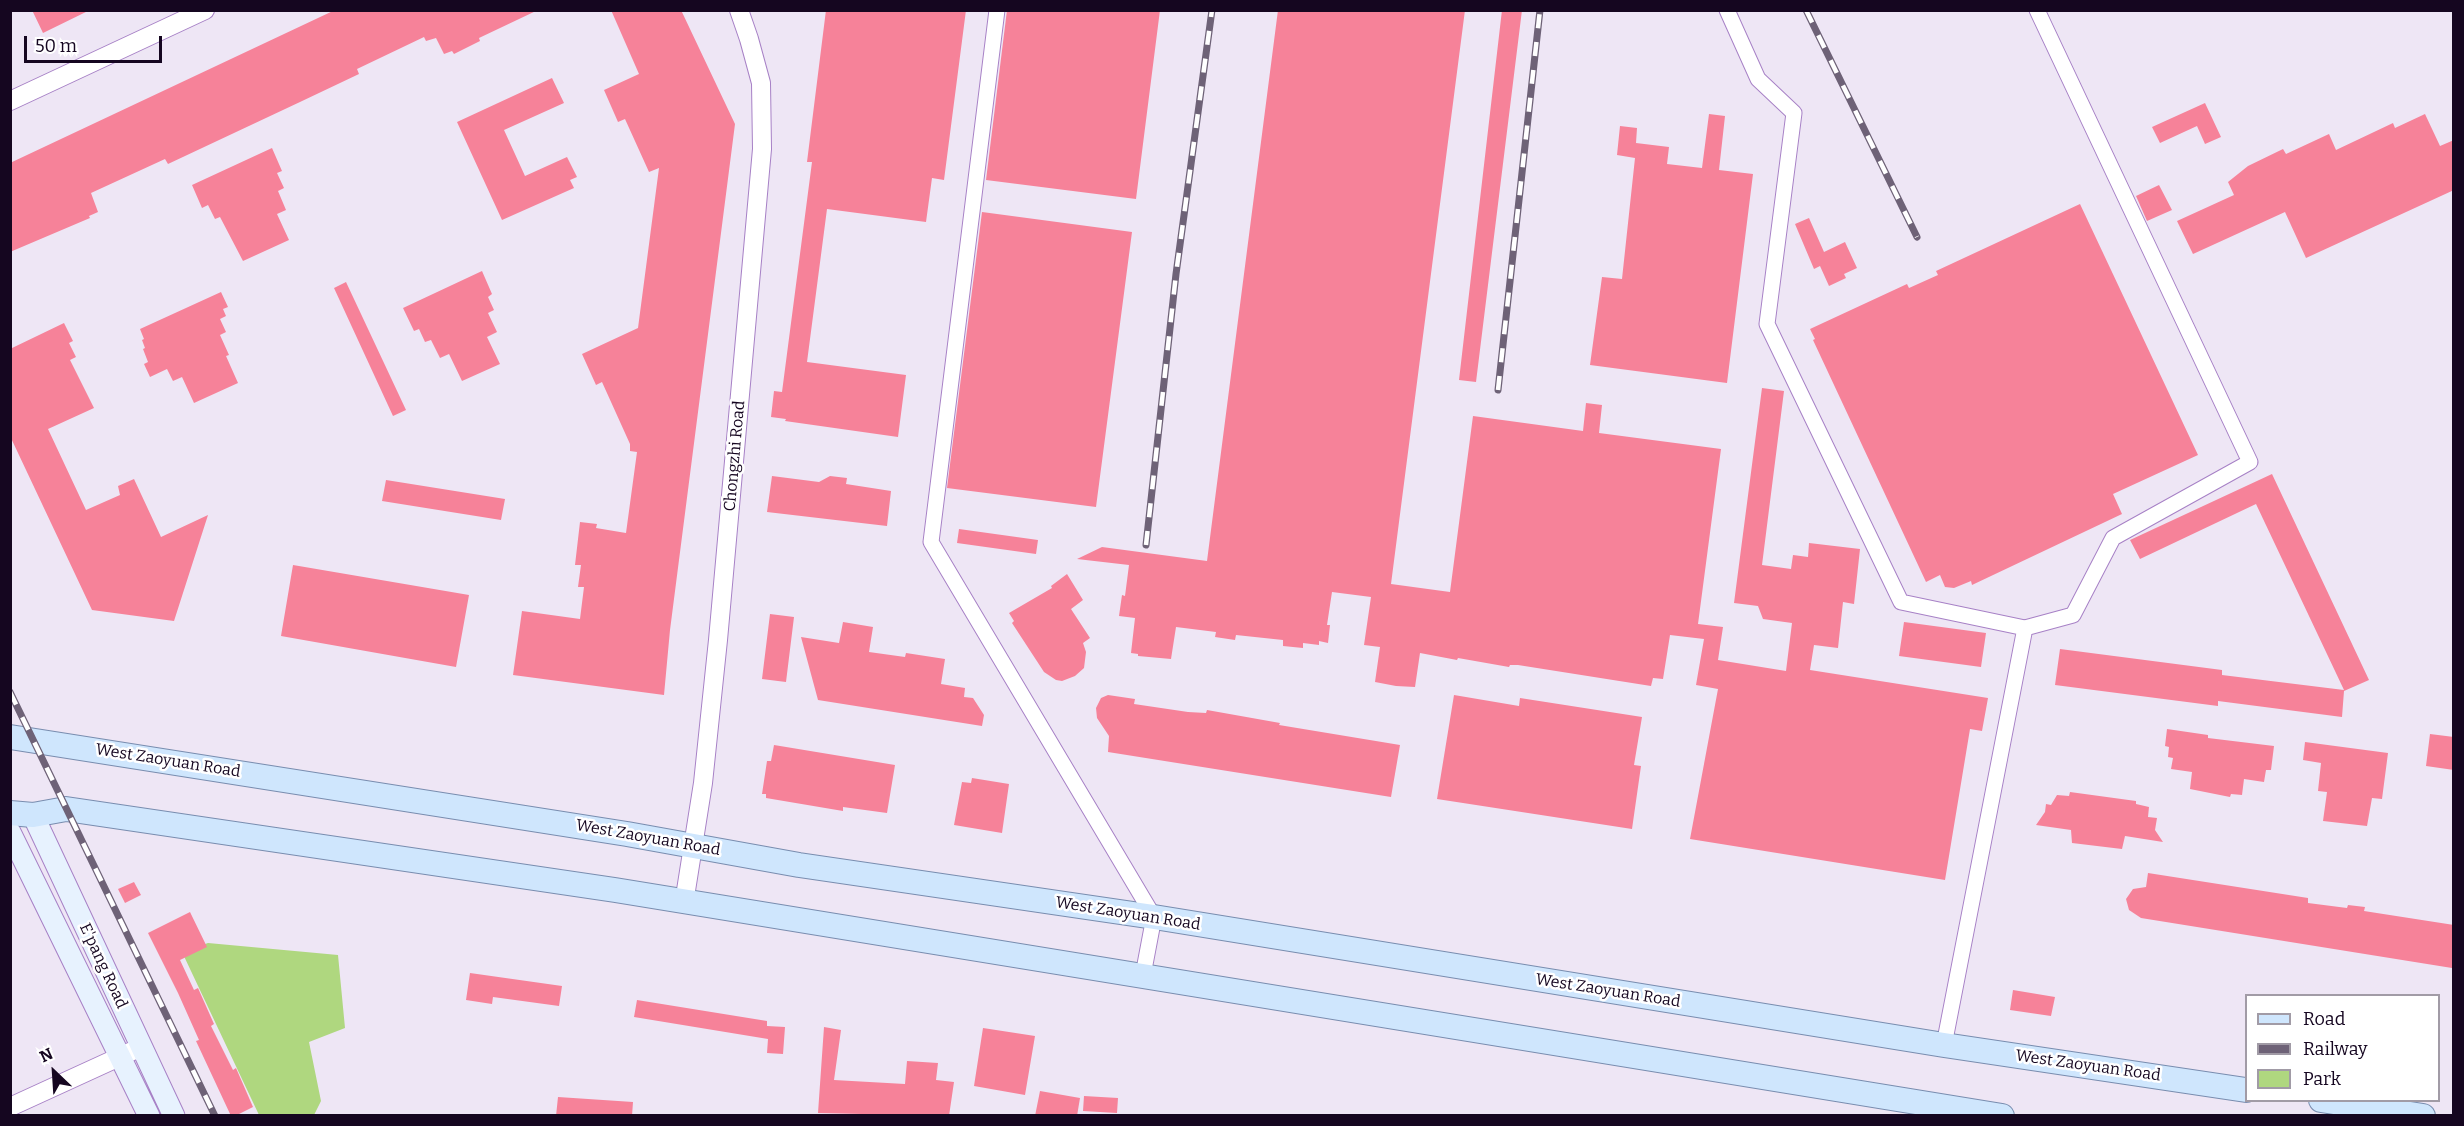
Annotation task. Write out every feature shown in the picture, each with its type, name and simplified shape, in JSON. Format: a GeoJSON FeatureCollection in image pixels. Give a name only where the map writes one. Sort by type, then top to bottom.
{"type":"FeatureCollection","features":[{"type":"Feature","properties":{"kind":"main road","name":"West Zaoyuan Road"},"geometry":{"type":"LineString","coordinates":[[10,737],[694,846],[799,865],[1154,917],[1944,1045],[2245,1090]]}},
{"type":"Feature","properties":{"kind":"main road"},"geometry":{"type":"LineString","coordinates":[[22,814],[66,808],[1143,975],[2002,1116]]}},
{"type":"Feature","properties":{"kind":"main road","name":"E'pang Road"},"geometry":{"type":"LineString","coordinates":[[22,814],[174,1116]]}},
{"type":"Feature","properties":{"kind":"main road","name":"E'pang Road"},"geometry":{"type":"LineString","coordinates":[[10,832],[149,1116]]}},
{"type":"Feature","properties":{"kind":"main road"},"geometry":{"type":"LineString","coordinates":[[2328,1102],[2423,1116]]}},
{"type":"Feature","properties":{"kind":"street"},"geometry":{"type":"LineString","coordinates":[[10,100],[205,10]]}},
{"type":"Feature","properties":{"kind":"street","name":"Chongzhi Road"},"geometry":{"type":"LineString","coordinates":[[684,903],[694,846],[718,640],[762,149],[761,83],[739,10]]}},
{"type":"Feature","properties":{"kind":"street"},"geometry":{"type":"LineString","coordinates":[[997,10],[931,542],[1154,917],[1143,975]]}},
{"type":"Feature","properties":{"kind":"street"},"geometry":{"type":"LineString","coordinates":[[1727,10],[1758,79],[1794,113],[1767,324],[1901,602],[2025,628],[2073,615],[2113,538],[2250,462],[2037,10]]}},
{"type":"Feature","properties":{"kind":"street"},"geometry":{"type":"LineString","coordinates":[[1944,1045],[2025,628]]}},
{"type":"Feature","properties":{"kind":"street"},"geometry":{"type":"LineString","coordinates":[[10,1107],[141,1047]]}},
{"type":"Feature","properties":{"kind":"green space"},"geometry":{"type":"Polygon","coordinates":[[[208,943],[338,955],[345,1028],[309,1042],[321,1101],[314,1115],[259,1115],[182,952],[208,943]]]}},
{"type":"Feature","properties":{"kind":"building"},"geometry":{"type":"Polygon","coordinates":[[[32,10],[90,10],[43,33],[32,10]]]}},
{"type":"Feature","properties":{"kind":"building"},"geometry":{"type":"Polygon","coordinates":[[[335,10],[538,10],[479,38],[480,41],[454,54],[452,51],[444,54],[436,38],[426,41],[424,37],[357,69],[359,74],[168,164],[165,159],[91,193],[98,212],[89,216],[90,218],[10,252],[10,163],[335,10]]]}},
{"type":"Feature","properties":{"kind":"building"},"geometry":{"type":"Polygon","coordinates":[[[611,10],[681,10],[735,124],[670,630],[664,695],[513,675],[522,611],[580,619],[584,587],[578,587],[581,565],[575,565],[580,522],[597,524],[596,528],[626,533],[637,452],[630,451],[630,444],[602,382],[596,385],[582,354],[638,328],[659,168],[649,172],[625,119],[618,122],[604,90],[639,74],[611,10]]]}},
{"type":"Feature","properties":{"kind":"building"},"geometry":{"type":"Polygon","coordinates":[[[826,10],[966,10],[944,180],[932,178],[926,222],[827,209],[807,362],[906,375],[898,437],[771,417],[774,391],[782,392],[812,162],[807,162],[826,10]]]}},
{"type":"Feature","properties":{"kind":"building"},"geometry":{"type":"Polygon","coordinates":[[[1007,10],[1160,10],[1136,199],[986,180],[1007,10]]]}},
{"type":"Feature","properties":{"kind":"building"},"geometry":{"type":"Polygon","coordinates":[[[1278,10],[1465,10],[1391,584],[1450,592],[1473,416],[1583,431],[1586,403],[1602,405],[1599,433],[1721,449],[1698,624],[1723,627],[1718,660],[1786,671],[1792,623],[1763,619],[1758,606],[1734,603],[1762,388],[1784,391],[1762,565],[1791,569],[1793,555],[1808,557],[1809,543],[1860,549],[1854,604],[1843,602],[1838,648],[1814,645],[1810,670],[1988,698],[1982,731],[1970,729],[1945,880],[1690,839],[1718,689],[1696,685],[1704,639],[1670,635],[1663,679],[1653,678],[1651,686],[1518,665],[1509,667],[1420,653],[1415,687],[1396,686],[1375,682],[1380,647],[1364,645],[1371,597],[1332,592],[1327,625],[1330,625],[1328,643],[1319,641],[1319,645],[1303,643],[1303,648],[1283,646],[1283,640],[1236,635],[1235,640],[1215,637],[1216,632],[1176,627],[1171,659],[1138,656],[1138,654],[1131,653],[1135,618],[1119,616],[1122,595],[1125,596],[1129,565],[1077,559],[1102,547],[1207,561],[1278,10]]]}},
{"type":"Feature","properties":{"kind":"building"},"geometry":{"type":"Polygon","coordinates":[[[1502,10],[1522,10],[1476,382],[1459,380],[1502,10]]]}},
{"type":"Feature","properties":{"kind":"building"},"geometry":{"type":"Polygon","coordinates":[[[552,78],[564,103],[504,130],[525,176],[567,157],[577,177],[570,180],[574,188],[502,220],[457,122],[552,78]]]}},
{"type":"Feature","properties":{"kind":"building"},"geometry":{"type":"Polygon","coordinates":[[[2205,103],[2221,137],[2205,144],[2197,126],[2160,143],[2152,127],[2205,103]]]}},
{"type":"Feature","properties":{"kind":"building"},"geometry":{"type":"Polygon","coordinates":[[[1709,114],[1725,116],[1719,170],[1753,174],[1727,383],[1590,365],[1602,277],[1622,279],[1635,158],[1617,155],[1620,126],[1637,128],[1636,143],[1669,147],[1667,164],[1702,168],[1709,114]]]}},
{"type":"Feature","properties":{"kind":"building"},"geometry":{"type":"Polygon","coordinates":[[[2425,114],[2440,146],[2454,140],[2454,190],[2306,258],[2285,212],[2193,254],[2177,221],[2234,195],[2228,182],[2248,166],[2283,149],[2286,154],[2329,134],[2336,150],[2393,123],[2395,128],[2425,114]]]}},
{"type":"Feature","properties":{"kind":"building"},"geometry":{"type":"Polygon","coordinates":[[[272,148],[282,171],[277,173],[284,188],[278,191],[286,210],[277,214],[289,240],[243,261],[220,217],[215,219],[208,205],[202,208],[192,185],[272,148]]]}},
{"type":"Feature","properties":{"kind":"building"},"geometry":{"type":"Polygon","coordinates":[[[2159,185],[2172,210],[2147,221],[2136,196],[2159,185]]]}},
{"type":"Feature","properties":{"kind":"building"},"geometry":{"type":"Polygon","coordinates":[[[2080,204],[2198,455],[2113,494],[2122,514],[1972,585],[1971,581],[1954,588],[1945,587],[1940,575],[1926,582],[1813,340],[1815,339],[1810,329],[1907,284],[1909,288],[1938,275],[1936,271],[2080,204]]]}},
{"type":"Feature","properties":{"kind":"building"},"geometry":{"type":"Polygon","coordinates":[[[982,212],[1132,232],[1096,507],[947,488],[982,212]]]}},
{"type":"Feature","properties":{"kind":"building"},"geometry":{"type":"Polygon","coordinates":[[[1809,218],[1824,252],[1845,242],[1857,268],[1844,274],[1846,278],[1829,286],[1820,266],[1814,269],[1795,224],[1809,218]]]}},
{"type":"Feature","properties":{"kind":"building"},"geometry":{"type":"Polygon","coordinates":[[[482,271],[492,294],[488,297],[494,310],[488,313],[497,332],[487,337],[500,364],[462,381],[449,354],[440,358],[431,340],[425,342],[419,329],[414,331],[403,308],[482,271]]]}},
{"type":"Feature","properties":{"kind":"building"},"geometry":{"type":"Polygon","coordinates":[[[346,282],[406,410],[393,416],[334,288],[346,282]]]}},
{"type":"Feature","properties":{"kind":"building"},"geometry":{"type":"Polygon","coordinates":[[[221,292],[228,307],[223,309],[226,316],[220,319],[226,332],[220,335],[238,383],[194,403],[182,377],[173,381],[167,369],[150,377],[144,364],[148,362],[140,329],[221,292]]]}},
{"type":"Feature","properties":{"kind":"building"},"geometry":{"type":"Polygon","coordinates":[[[64,323],[73,341],[69,343],[76,357],[70,360],[94,408],[48,429],[86,510],[120,495],[118,486],[134,479],[161,537],[208,515],[174,621],[92,610],[10,436],[10,349],[64,323]]]}},
{"type":"Feature","properties":{"kind":"building"},"geometry":{"type":"Polygon","coordinates":[[[2272,474],[2369,680],[2344,691],[2342,717],[2218,701],[2218,706],[2055,685],[2060,649],[2222,670],[2222,675],[2344,690],[2256,504],[2140,559],[2130,540],[2272,474]]]}},
{"type":"Feature","properties":{"kind":"building"},"geometry":{"type":"Polygon","coordinates":[[[772,476],[819,482],[830,476],[847,478],[846,484],[891,491],[887,526],[767,512],[772,476]]]}},
{"type":"Feature","properties":{"kind":"building"},"geometry":{"type":"Polygon","coordinates":[[[386,480],[505,499],[501,520],[382,501],[386,480]]]}},
{"type":"Feature","properties":{"kind":"building"},"geometry":{"type":"Polygon","coordinates":[[[959,529],[1038,540],[1036,554],[957,543],[959,529]]]}},
{"type":"Feature","properties":{"kind":"building"},"geometry":{"type":"Polygon","coordinates":[[[293,565],[469,595],[456,667],[281,636],[293,565]]]}},
{"type":"Feature","properties":{"kind":"building"},"geometry":{"type":"Polygon","coordinates":[[[1067,574],[1083,600],[1071,609],[1090,638],[1083,643],[1086,652],[1084,668],[1075,676],[1062,681],[1044,672],[1012,623],[1014,621],[1009,613],[1052,588],[1051,586],[1067,574]]]}},
{"type":"Feature","properties":{"kind":"building"},"geometry":{"type":"Polygon","coordinates":[[[770,614],[794,617],[786,682],[762,679],[770,614]]]}},
{"type":"Feature","properties":{"kind":"building"},"geometry":{"type":"Polygon","coordinates":[[[843,622],[873,627],[869,652],[905,657],[906,653],[945,659],[941,684],[965,688],[964,697],[973,698],[984,715],[982,726],[818,700],[801,637],[839,643],[843,622]]]}},
{"type":"Feature","properties":{"kind":"building"},"geometry":{"type":"Polygon","coordinates":[[[1904,622],[1986,633],[1981,667],[1899,656],[1904,622]]]}},
{"type":"Feature","properties":{"kind":"building"},"geometry":{"type":"Polygon","coordinates":[[[1108,695],[1135,699],[1134,704],[1188,712],[1206,713],[1207,710],[1280,723],[1279,725],[1400,745],[1391,797],[1108,752],[1109,736],[1097,718],[1096,708],[1101,698],[1108,695]]]}},
{"type":"Feature","properties":{"kind":"building"},"geometry":{"type":"Polygon","coordinates":[[[1454,695],[1519,706],[1520,698],[1642,717],[1634,765],[1641,766],[1632,829],[1437,799],[1454,695]]]}},
{"type":"Feature","properties":{"kind":"building"},"geometry":{"type":"Polygon","coordinates":[[[2167,729],[2208,735],[2208,738],[2274,746],[2271,770],[2266,770],[2264,782],[2244,779],[2242,795],[2231,794],[2230,797],[2190,789],[2192,772],[2171,769],[2173,758],[2168,757],[2169,747],[2165,746],[2167,729]]]}},
{"type":"Feature","properties":{"kind":"building"},"geometry":{"type":"Polygon","coordinates":[[[2430,734],[2454,737],[2454,770],[2426,766],[2430,734]]]}},
{"type":"Feature","properties":{"kind":"building"},"geometry":{"type":"Polygon","coordinates":[[[2305,742],[2388,753],[2382,799],[2372,798],[2367,826],[2323,821],[2327,792],[2318,791],[2321,763],[2303,760],[2305,742]]]}},
{"type":"Feature","properties":{"kind":"building"},"geometry":{"type":"Polygon","coordinates":[[[774,745],[895,765],[887,813],[843,807],[843,811],[766,798],[766,794],[762,794],[767,761],[771,761],[774,745]]]}},
{"type":"Feature","properties":{"kind":"building"},"geometry":{"type":"Polygon","coordinates":[[[972,778],[1009,784],[1002,833],[954,825],[962,782],[971,783],[972,778]]]}},
{"type":"Feature","properties":{"kind":"building"},"geometry":{"type":"Polygon","coordinates":[[[2070,792],[2136,801],[2136,804],[2149,807],[2148,817],[2157,818],[2155,830],[2163,842],[2125,836],[2122,849],[2072,843],[2071,830],[2036,825],[2045,812],[2046,804],[2051,805],[2057,795],[2069,796],[2070,792]]]}},
{"type":"Feature","properties":{"kind":"building"},"geometry":{"type":"Polygon","coordinates":[[[2148,873],[2308,898],[2308,903],[2347,908],[2348,905],[2365,907],[2364,911],[2454,925],[2452,968],[2141,918],[2129,910],[2126,899],[2133,889],[2146,887],[2148,873]]]}},
{"type":"Feature","properties":{"kind":"building"},"geometry":{"type":"Polygon","coordinates":[[[134,882],[141,895],[125,903],[118,889],[134,882]]]}},
{"type":"Feature","properties":{"kind":"building"},"geometry":{"type":"Polygon","coordinates":[[[190,912],[207,947],[180,960],[194,990],[198,988],[214,1024],[211,1026],[233,1070],[236,1068],[253,1107],[235,1116],[231,1116],[196,1041],[199,1040],[178,993],[148,933],[190,912]]]}},
{"type":"Feature","properties":{"kind":"building"},"geometry":{"type":"Polygon","coordinates":[[[470,973],[562,986],[559,1006],[493,997],[492,1004],[466,1000],[470,973]]]}},
{"type":"Feature","properties":{"kind":"building"},"geometry":{"type":"Polygon","coordinates":[[[2013,990],[2055,997],[2051,1016],[2010,1010],[2013,990]]]}},
{"type":"Feature","properties":{"kind":"building"},"geometry":{"type":"Polygon","coordinates":[[[637,1000],[767,1021],[767,1026],[785,1027],[783,1054],[767,1053],[768,1039],[634,1017],[637,1000]]]}},
{"type":"Feature","properties":{"kind":"building"},"geometry":{"type":"Polygon","coordinates":[[[824,1027],[841,1030],[834,1080],[905,1084],[907,1061],[938,1063],[936,1080],[954,1082],[949,1116],[818,1113],[824,1027]]]}},
{"type":"Feature","properties":{"kind":"building"},"geometry":{"type":"Polygon","coordinates":[[[983,1028],[1035,1036],[1025,1095],[974,1086],[983,1028]]]}},
{"type":"Feature","properties":{"kind":"building"},"geometry":{"type":"Polygon","coordinates":[[[1040,1091],[1080,1098],[1077,1116],[1035,1116],[1040,1091]]]}},
{"type":"Feature","properties":{"kind":"building"},"geometry":{"type":"Polygon","coordinates":[[[1084,1096],[1118,1098],[1117,1113],[1083,1111],[1084,1096]]]}},
{"type":"Feature","properties":{"kind":"building"},"geometry":{"type":"Polygon","coordinates":[[[558,1097],[633,1102],[632,1116],[556,1116],[558,1097]]]}},
{"type":"Feature","properties":{"kind":"railway"},"geometry":{"type":"LineString","coordinates":[[1146,545],[1176,274],[1212,10]]}},
{"type":"Feature","properties":{"kind":"railway"},"geometry":{"type":"LineString","coordinates":[[1498,390],[1540,10]]}},
{"type":"Feature","properties":{"kind":"railway"},"geometry":{"type":"LineString","coordinates":[[1806,10],[1917,237]]}},
{"type":"Feature","properties":{"kind":"railway"},"geometry":{"type":"LineString","coordinates":[[10,692],[215,1116]]}}]}
